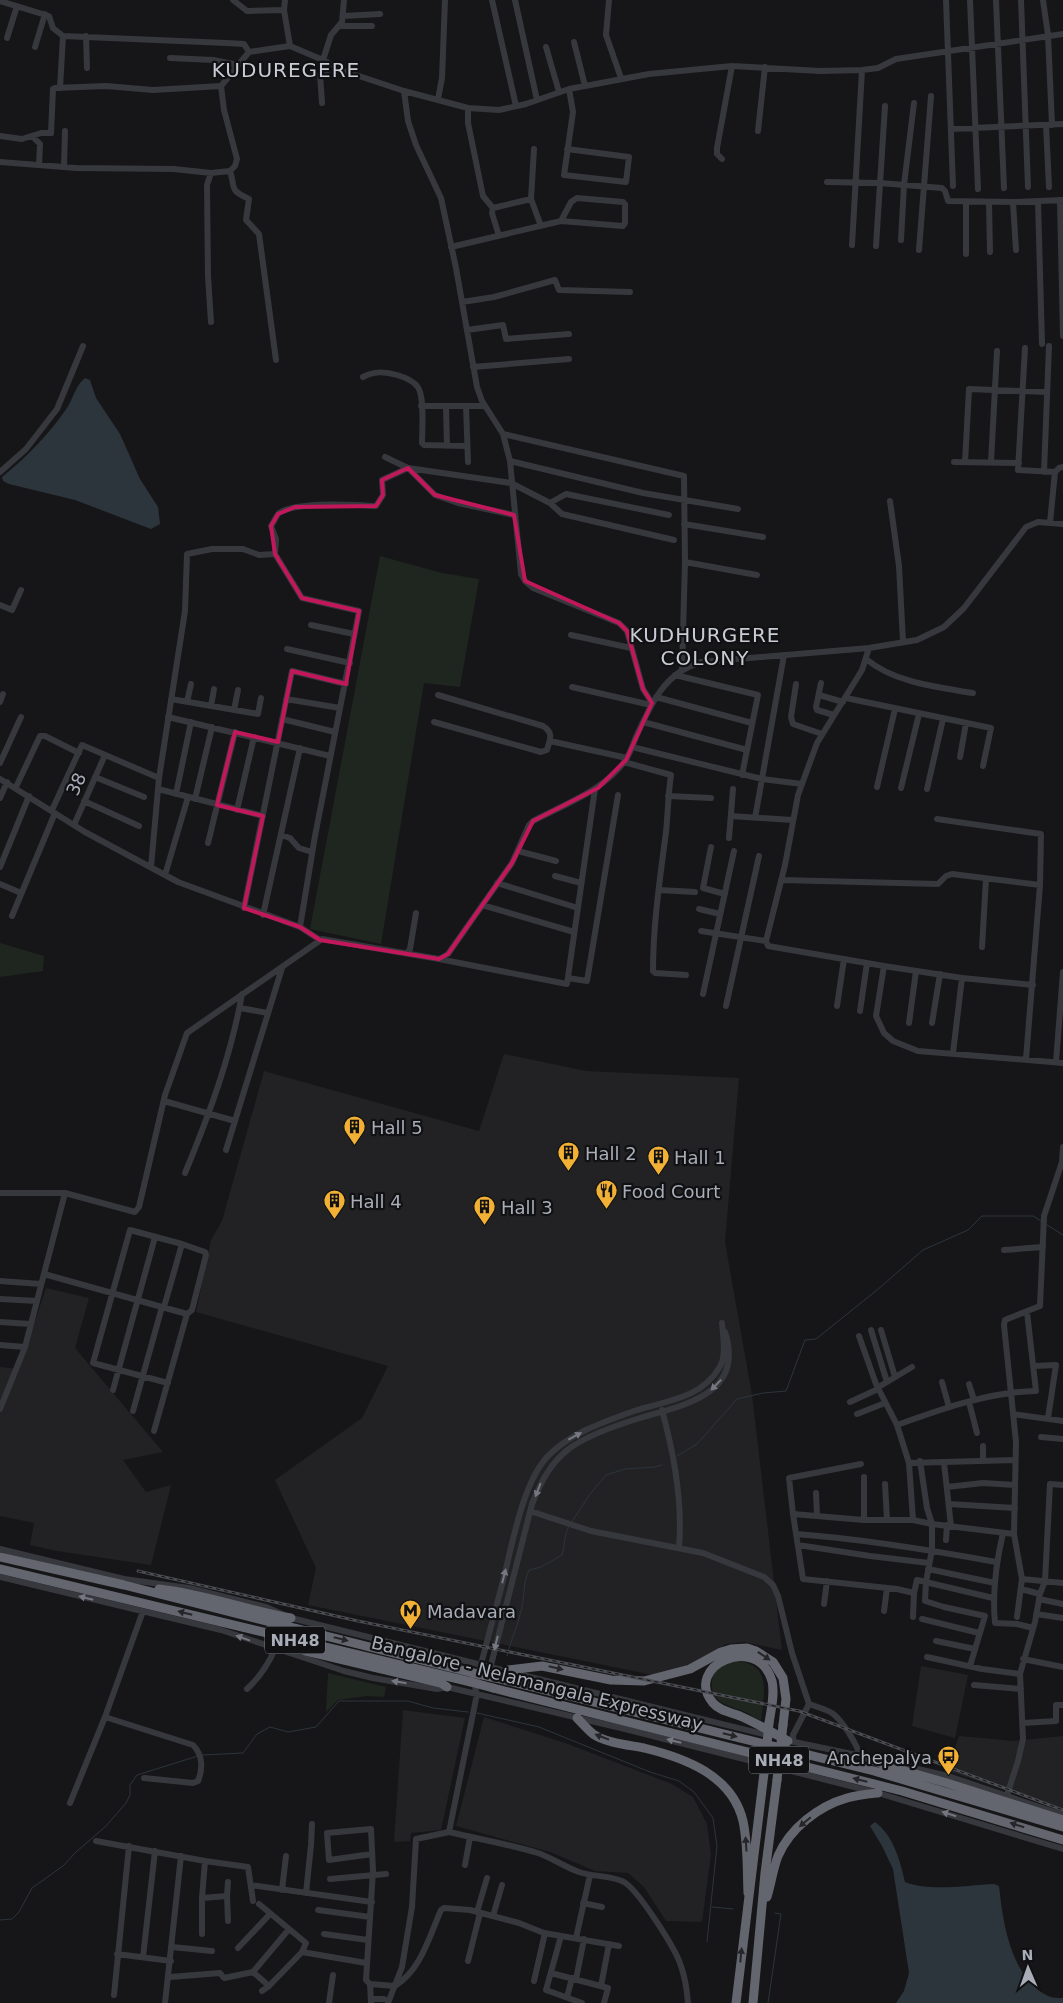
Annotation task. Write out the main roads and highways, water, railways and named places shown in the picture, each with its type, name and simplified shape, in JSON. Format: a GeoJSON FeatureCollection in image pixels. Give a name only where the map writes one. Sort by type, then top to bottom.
{"type":"FeatureCollection","features":[{"type":"Feature","properties":{"kind":"highway","name":"Bangalore - Nelamangala Expressway"},"geometry":{"type":"LineString","coordinates":[[0,1556],[874,1770],[1063,1827]]}},
{"type":"Feature","properties":{"kind":"highway","name":"Bangalore - Nelamangala Expressway"},"geometry":{"type":"LineString","coordinates":[[0,1569],[120,1596],[471,1682],[902,1791],[1063,1840]]}},
{"type":"Feature","properties":{"kind":"highway"},"geometry":{"type":"LineString","coordinates":[[124,1585],[180,1591],[264,1613],[291,1618]]}},
{"type":"Feature","properties":{"kind":"highway"},"geometry":{"type":"LineString","coordinates":[[255,1630],[306,1651],[441,1682],[447,1687]]}},
{"type":"Feature","properties":{"kind":"highway"},"geometry":{"type":"LineString","coordinates":[[508,1670],[542,1666],[611,1680],[644,1681],[690,1669],[730,1649],[747,1648],[756,1651],[773,1662],[783,1678],[786,1699],[762,1909],[754,2003]]}},
{"type":"Feature","properties":{"kind":"highway"},"geometry":{"type":"LineString","coordinates":[[736,2003],[748,1893],[753,1870],[764,1773],[769,1723],[772,1687],[765,1668],[754,1659],[746,1656],[732,1657],[718,1663],[708,1676],[706,1684],[706,1691],[713,1703],[724,1711],[739,1716],[790,1741]]}},
{"type":"Feature","properties":{"kind":"highway"},"geometry":{"type":"LineString","coordinates":[[577,1718],[598,1736],[680,1758],[703,1769],[721,1784],[736,1802],[743,1820],[747,1845],[748,1893]]}},
{"type":"Feature","properties":{"kind":"highway"},"geometry":{"type":"LineString","coordinates":[[864,1757],[884,1765],[1063,1820]]}},
{"type":"Feature","properties":{"kind":"highway"},"geometry":{"type":"LineString","coordinates":[[762,1909],[779,1854],[794,1831],[812,1816],[837,1802],[858,1795],[878,1793]]}},
{"type":"Feature","properties":{"kind":"waterway"},"geometry":{"type":"LineString","coordinates":[[677,1456],[697,1444],[737,1399],[763,1393],[786,1391],[805,1340],[816,1339],[923,1250],[968,1230],[982,1216],[1033,1216],[1041,1221]]}},
{"type":"Feature","properties":{"kind":"waterway"},"geometry":{"type":"LineString","coordinates":[[1047,1225],[1063,1235]]}},
{"type":"Feature","properties":{"kind":"waterway"},"geometry":{"type":"LineString","coordinates":[[571,1523],[590,1494],[606,1475],[625,1469],[662,1465]]}},
{"type":"Feature","properties":{"kind":"waterway"},"geometry":{"type":"LineString","coordinates":[[507,1656],[521,1612],[529,1570],[541,1567],[562,1555],[569,1526]]}},
{"type":"Feature","properties":{"kind":"waterway"},"geometry":{"type":"LineString","coordinates":[[202,1755],[243,1753],[257,1734],[270,1727],[288,1732],[316,1727],[339,1701],[408,1701],[433,1708],[468,1712]]}},
{"type":"Feature","properties":{"kind":"waterway"},"geometry":{"type":"LineString","coordinates":[[477,1713],[539,1727],[650,1772],[679,1781],[694,1792],[713,1818],[717,1846],[707,1942]]}},
{"type":"Feature","properties":{"kind":"waterway"},"geometry":{"type":"LineString","coordinates":[[0,1920],[12,1919],[19,1912],[32,1888],[63,1866],[106,1826],[126,1803],[130,1795],[130,1785],[137,1775],[198,1756]]}},
{"type":"Feature","properties":{"kind":"waterway"},"geometry":{"type":"LineString","coordinates":[[712,1907],[733,1909]]}},
{"type":"Feature","properties":{"kind":"waterway"},"geometry":{"type":"LineString","coordinates":[[768,2003],[781,1914],[775,1913]]}},
{"type":"Feature","properties":{"kind":"railway"},"geometry":{"type":"LineString","coordinates":[[138,1571],[358,1621],[799,1711],[1063,1810]]}},
{"type":"Feature","properties":{"kind":"place","name":"Hall 5"},"geometry":{"type":"Point","coordinates":[355,1146]}},
{"type":"Feature","properties":{"kind":"place","name":"Hall 2"},"geometry":{"type":"Point","coordinates":[569,1172]}},
{"type":"Feature","properties":{"kind":"place","name":"Hall 1"},"geometry":{"type":"Point","coordinates":[658,1176]}},
{"type":"Feature","properties":{"kind":"place","name":"Food Court"},"geometry":{"type":"Point","coordinates":[606,1210]}},
{"type":"Feature","properties":{"kind":"place","name":"Hall 4"},"geometry":{"type":"Point","coordinates":[334,1220]}},
{"type":"Feature","properties":{"kind":"place","name":"Hall 3"},"geometry":{"type":"Point","coordinates":[485,1226]}},
{"type":"Feature","properties":{"kind":"place","name":"Madavara"},"geometry":{"type":"Point","coordinates":[411,1630]}},
{"type":"Feature","properties":{"kind":"place","name":"Anchepalya"},"geometry":{"type":"Point","coordinates":[948,1776]}},
{"type":"Feature","properties":{"kind":"district","name":"KUDUREGERE"},"geometry":{"type":"Point","coordinates":[286,70]}},
{"type":"Feature","properties":{"kind":"district","name":"KUDHURGERE COLONY"},"geometry":{"type":"Point","coordinates":[705,646]}}]}
